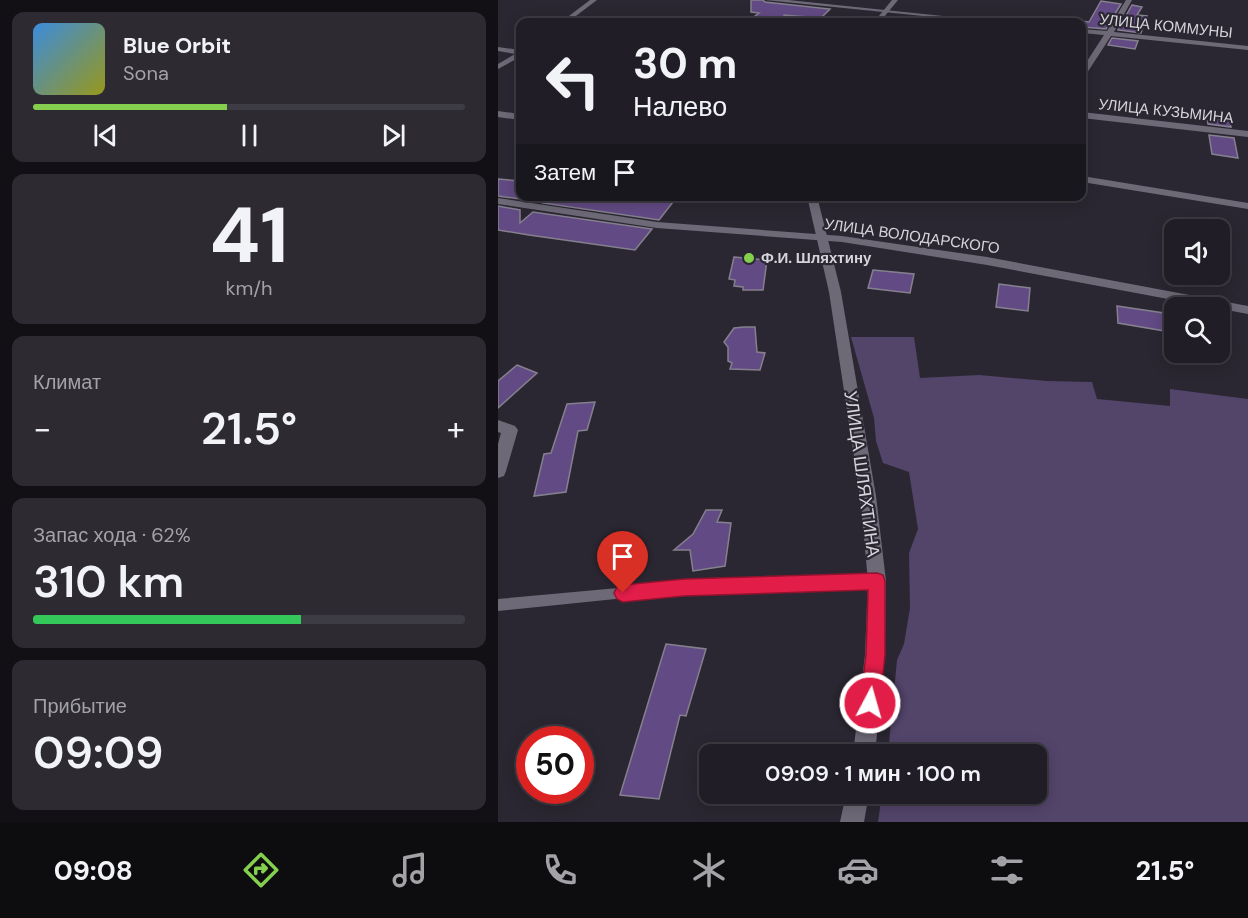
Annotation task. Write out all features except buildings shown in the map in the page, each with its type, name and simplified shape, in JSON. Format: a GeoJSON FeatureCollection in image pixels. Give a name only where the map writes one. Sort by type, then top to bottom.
{"type":"FeatureCollection","features":[{"type":"Feature","properties":{"kind":"street"},"geometry":{"type":"LineString","coordinates":[[569,18],[594,0]]}},
{"type":"Feature","properties":{"kind":"street"},"geometry":{"type":"LineString","coordinates":[[768,0],[953,18]]}},
{"type":"Feature","properties":{"kind":"street"},"geometry":{"type":"LineString","coordinates":[[881,18],[895,0]]}},
{"type":"Feature","properties":{"kind":"street"},"geometry":{"type":"LineString","coordinates":[[1086,68],[1129,0]]}},
{"type":"Feature","properties":{"kind":"street","name":"УЛИЦА КОММУНЫ"},"geometry":{"type":"LineString","coordinates":[[1086,30],[1248,48]]}},
{"type":"Feature","properties":{"kind":"street"},"geometry":{"type":"LineString","coordinates":[[498,49],[516,52]]}},
{"type":"Feature","properties":{"kind":"street"},"geometry":{"type":"LineString","coordinates":[[498,67],[516,56]]}},
{"type":"Feature","properties":{"kind":"street"},"geometry":{"type":"LineString","coordinates":[[498,114],[516,116]]}},
{"type":"Feature","properties":{"kind":"street","name":"УЛИЦА КУЗЬМИНА"},"geometry":{"type":"LineString","coordinates":[[1086,115],[1248,134]]}},
{"type":"Feature","properties":{"kind":"street"},"geometry":{"type":"LineString","coordinates":[[1086,180],[1248,206]]}},
{"type":"Feature","properties":{"kind":"street","name":"УЛИЦА ВОЛОДАРСКОГО"},"geometry":{"type":"LineString","coordinates":[[498,201],[657,225],[842,239],[987,261],[1248,310]]}},
{"type":"Feature","properties":{"kind":"street","name":"УЛИЦА ШЛЯХТИНА"},"geometry":{"type":"LineString","coordinates":[[813,201],[835,292],[868,496],[877,581],[875,655],[865,744]]}},
{"type":"Feature","properties":{"kind":"street"},"geometry":{"type":"LineString","coordinates":[[498,426],[510,430],[498,471]]}},
{"type":"Feature","properties":{"kind":"street"},"geometry":{"type":"LineString","coordinates":[[852,822],[856,804]]}},
{"type":"Feature","properties":{"kind":"lane"},"geometry":{"type":"LineString","coordinates":[[498,605],[684,587],[877,581]]}},
{"type":"Feature","properties":{"kind":"shaded area"},"geometry":{"type":"Polygon","coordinates":[[[851,337],[914,337],[920,378],[979,375],[1092,382],[1097,399],[1170,406],[1170,389],[1248,399],[1248,822],[878,822],[881,804],[1047,804],[1047,744],[889,744],[897,660],[904,644],[910,608],[909,553],[918,529],[909,472],[883,463],[876,441],[874,418],[851,337]]]}},
{"type":"Feature","properties":{"kind":"place","name":"Ф.И. Шляхтину"},"geometry":{"type":"Point","coordinates":[749,258]}},
{"type":"Feature","properties":{"kind":"route"},"geometry":{"type":"LineString","coordinates":[[623,593],[684,587],[877,581],[875,655],[870,703]]}}]}
